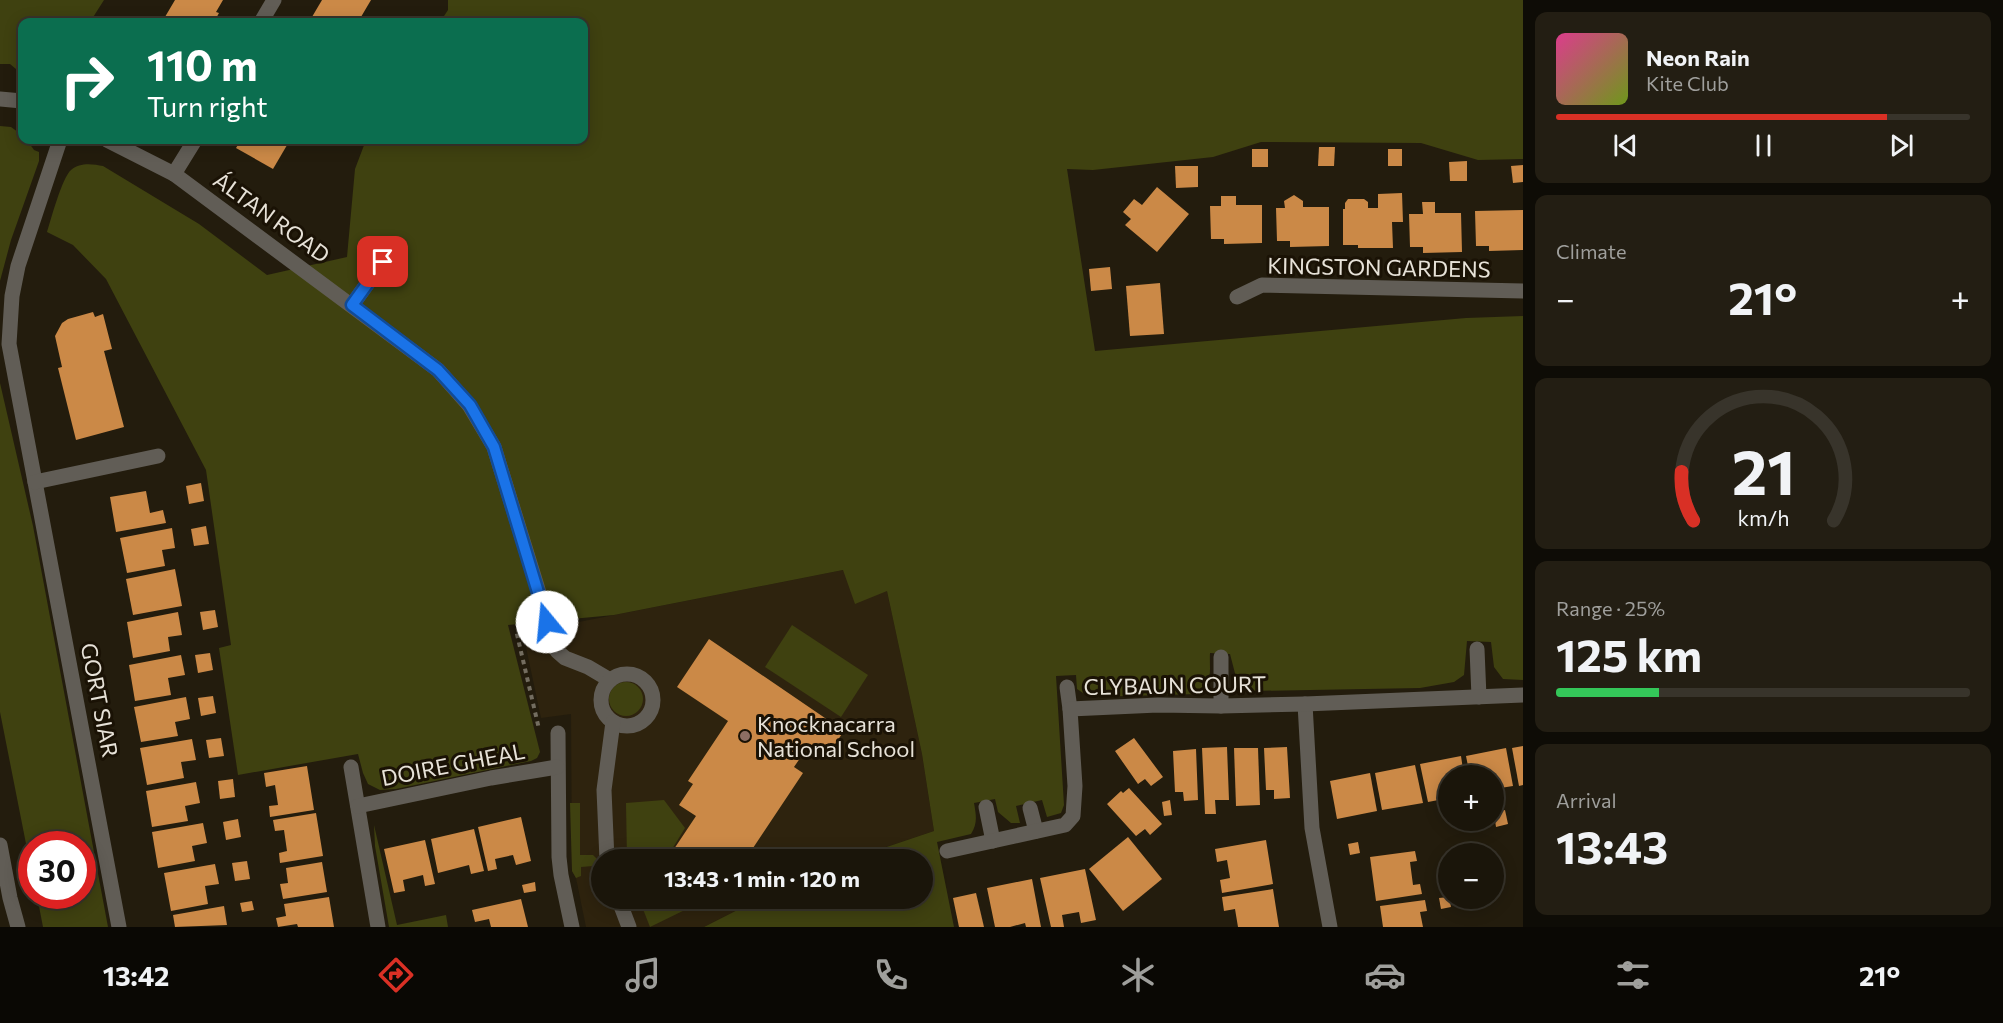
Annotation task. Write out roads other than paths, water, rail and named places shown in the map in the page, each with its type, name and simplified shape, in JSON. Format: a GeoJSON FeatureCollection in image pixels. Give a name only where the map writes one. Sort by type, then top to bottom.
{"type":"FeatureCollection","features":[{"type":"Feature","properties":{"kind":"street"},"geometry":{"type":"LineString","coordinates":[[263,18],[274,0]]}},
{"type":"Feature","properties":{"kind":"street"},"geometry":{"type":"LineString","coordinates":[[0,99],[18,101]]}},
{"type":"Feature","properties":{"kind":"street","name":"GORT SIAR"},"geometry":{"type":"LineString","coordinates":[[59,144],[18,266],[9,321],[9,344],[119,927]]}},
{"type":"Feature","properties":{"kind":"street","name":"ÁLTAN ROAD"},"geometry":{"type":"LineString","coordinates":[[115,144],[174,174],[438,370],[470,405],[494,447],[556,651],[565,658],[588,667],[610,680]]}},
{"type":"Feature","properties":{"kind":"street"},"geometry":{"type":"LineString","coordinates":[[174,174],[193,144]]}},
{"type":"Feature","properties":{"kind":"street"},"geometry":{"type":"LineString","coordinates":[[352,305],[383,262]]}},
{"type":"Feature","properties":{"kind":"street","name":"KINGSTON GARDENS"},"geometry":{"type":"LineString","coordinates":[[1237,297],[1262,285],[1523,291]]}},
{"type":"Feature","properties":{"kind":"street"},"geometry":{"type":"LineString","coordinates":[[35,482],[158,456]]}},
{"type":"Feature","properties":{"kind":"street"},"geometry":{"type":"LineString","coordinates":[[1477,649],[1479,697]]}},
{"type":"Feature","properties":{"kind":"street"},"geometry":{"type":"LineString","coordinates":[[1221,657],[1221,706]]}},
{"type":"Feature","properties":{"kind":"street"},"geometry":{"type":"LineString","coordinates":[[624,674],[640,677],[646,682],[653,697],[649,713],[637,724],[621,725],[613,722],[607,717],[601,702],[601,694],[610,680],[624,674]]}},
{"type":"Feature","properties":{"kind":"street"},"geometry":{"type":"LineString","coordinates":[[1067,687],[1070,709]]}},
{"type":"Feature","properties":{"kind":"street","name":"CLYBAUN COURT"},"geometry":{"type":"LineString","coordinates":[[947,851],[1065,825],[1073,816],[1075,786],[1070,709],[1158,705],[1305,704],[1523,695]]}},
{"type":"Feature","properties":{"kind":"street"},"geometry":{"type":"LineString","coordinates":[[1305,704],[1312,828],[1330,927]]}},
{"type":"Feature","properties":{"kind":"street"},"geometry":{"type":"LineString","coordinates":[[607,849],[604,790],[613,722]]}},
{"type":"Feature","properties":{"kind":"street","name":"DOIRE GHEAL"},"geometry":{"type":"LineString","coordinates":[[558,734],[558,833],[561,875],[572,927]]}},
{"type":"Feature","properties":{"kind":"street","name":"DOIRE GHEAL"},"geometry":{"type":"LineString","coordinates":[[351,767],[378,927]]}},
{"type":"Feature","properties":{"kind":"street","name":"DOIRE GHEAL"},"geometry":{"type":"LineString","coordinates":[[358,806],[490,778],[557,767]]}},
{"type":"Feature","properties":{"kind":"street"},"geometry":{"type":"LineString","coordinates":[[986,807],[993,841]]}},
{"type":"Feature","properties":{"kind":"street"},"geometry":{"type":"LineString","coordinates":[[1030,808],[1036,831]]}},
{"type":"Feature","properties":{"kind":"street"},"geometry":{"type":"LineString","coordinates":[[0,845],[18,927]]}},
{"type":"Feature","properties":{"kind":"street"},"geometry":{"type":"LineString","coordinates":[[10,898],[12,927]]}},
{"type":"Feature","properties":{"kind":"street"},"geometry":{"type":"LineString","coordinates":[[622,909],[629,927]]}},
{"type":"Feature","properties":{"kind":"place","name":"Knocknacarra National School"},"geometry":{"type":"Point","coordinates":[745,736]}}]}
